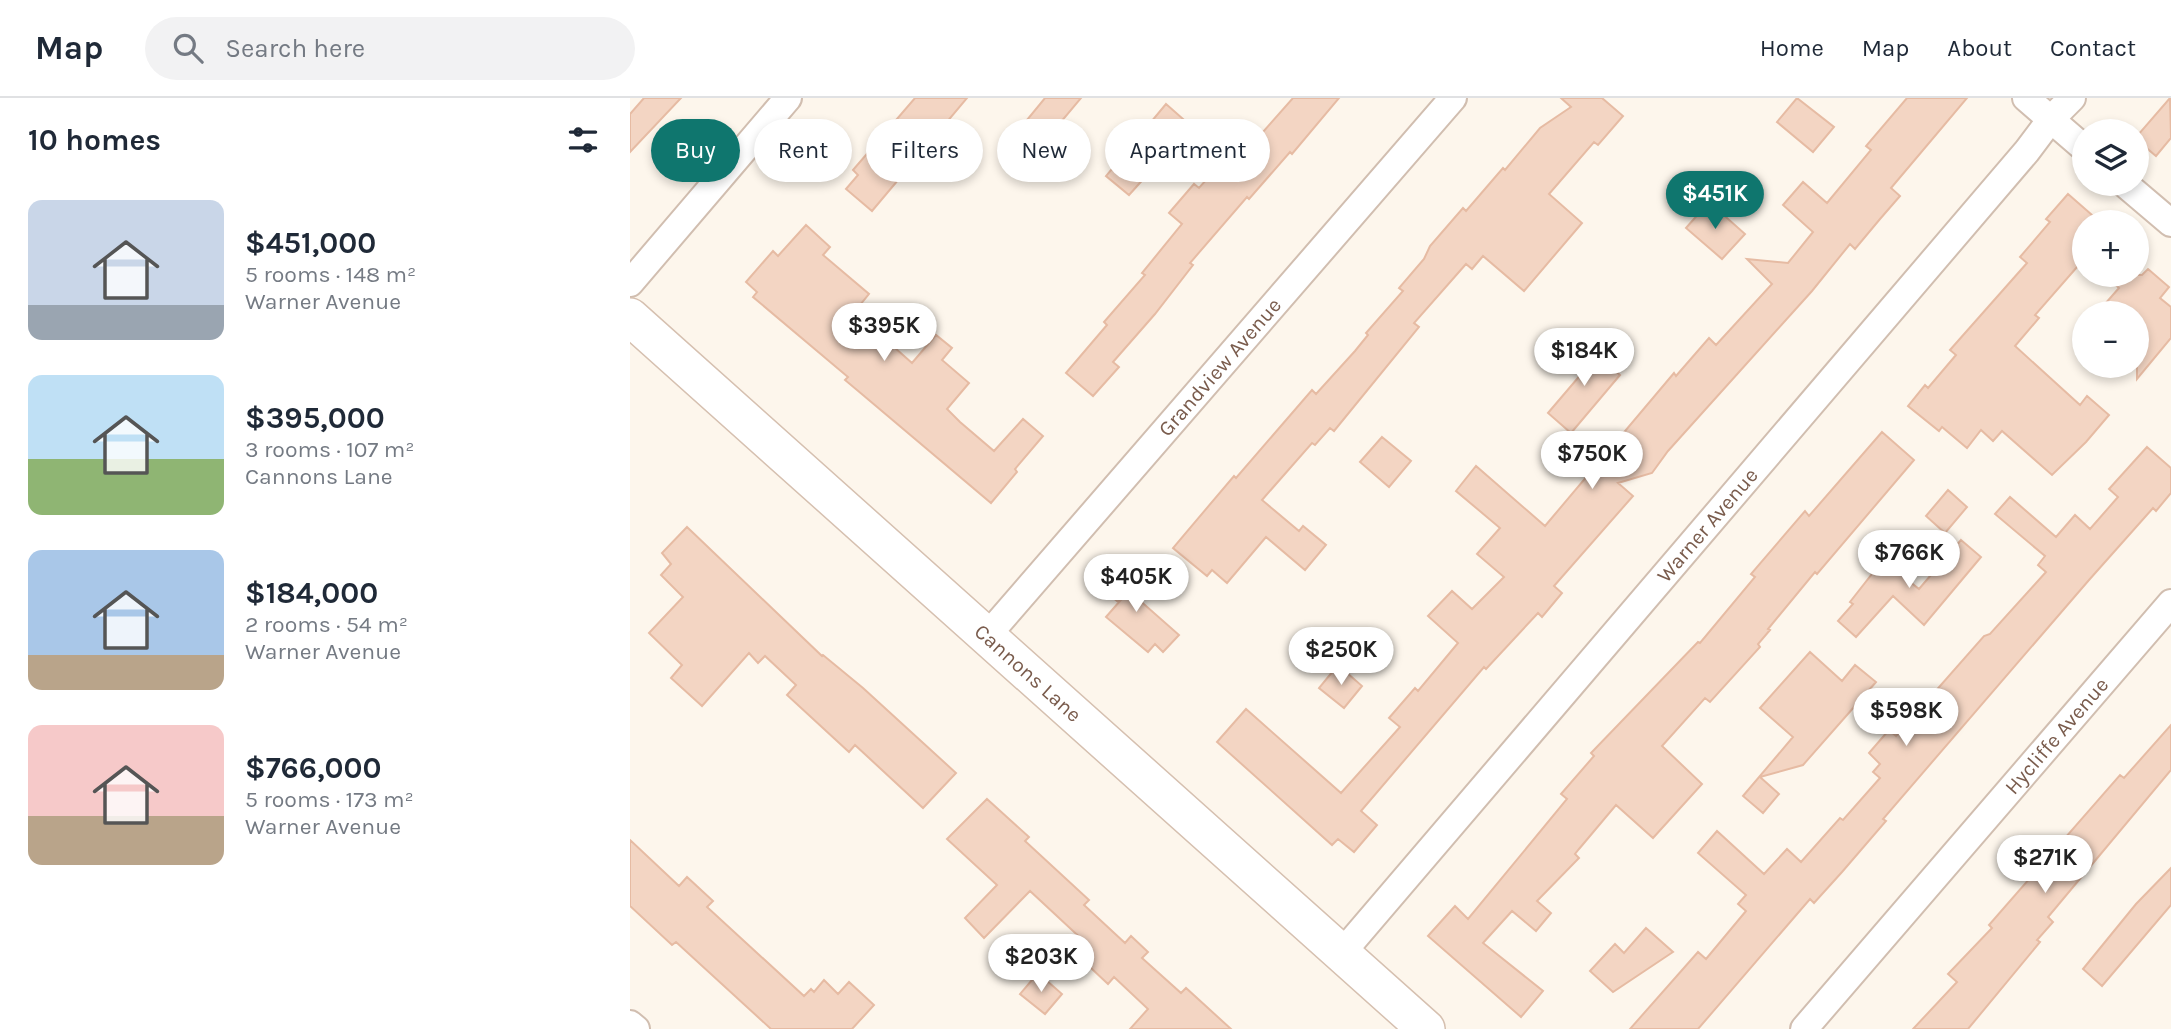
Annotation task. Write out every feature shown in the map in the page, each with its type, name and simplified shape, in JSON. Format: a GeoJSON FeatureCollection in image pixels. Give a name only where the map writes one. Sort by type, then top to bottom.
{"type":"FeatureCollection","features":[{"type":"Feature","properties":{"kind":"main road","name":"Cannons Lane"},"geometry":{"type":"LineString","coordinates":[[630,317],[1426,1029]]}},
{"type":"Feature","properties":{"kind":"street"},"geometry":{"type":"LineString","coordinates":[[630,283],[788,98]]}},
{"type":"Feature","properties":{"kind":"street","name":"Grandview Avenue"},"geometry":{"type":"LineString","coordinates":[[986,637],[1452,98]]}},
{"type":"Feature","properties":{"kind":"street"},"geometry":{"type":"LineString","coordinates":[[2026,98],[2072,137]]}},
{"type":"Feature","properties":{"kind":"street","name":"Warner Avenue"},"geometry":{"type":"LineString","coordinates":[[1341,954],[2018,162],[2051,119],[2072,98]]}},
{"type":"Feature","properties":{"kind":"street"},"geometry":{"type":"LineString","coordinates":[[2140,196],[2171,223]]}},
{"type":"Feature","properties":{"kind":"street","name":"Hycliffe Avenue"},"geometry":{"type":"LineString","coordinates":[[1804,1029],[2171,603]]}},
{"type":"Feature","properties":{"kind":"street"},"geometry":{"type":"LineString","coordinates":[[630,1024],[636,1029]]}},
{"type":"Feature","properties":{"kind":"building"},"geometry":{"type":"Polygon","coordinates":[[[644,98],[681,98],[661,119],[651,119],[651,130],[630,152],[630,114],[644,98]]]}},
{"type":"Feature","properties":{"kind":"building"},"geometry":{"type":"Polygon","coordinates":[[[915,98],[967,98],[949,119],[897,119],[915,98]]]}},
{"type":"Feature","properties":{"kind":"building"},"geometry":{"type":"Polygon","coordinates":[[[1045,98],[1081,98],[1063,119],[1028,119],[1045,98]]]}},
{"type":"Feature","properties":{"kind":"building"},"geometry":{"type":"Polygon","coordinates":[[[1293,98],[1339,98],[1292,154],[1290,152],[1270,175],[1270,124],[1293,98]]]}},
{"type":"Feature","properties":{"kind":"building"},"geometry":{"type":"Polygon","coordinates":[[[1561,98],[1602,98],[1623,116],[1598,145],[1594,142],[1549,194],[1582,223],[1524,291],[1483,256],[1472,269],[1466,264],[1414,323],[1419,327],[1334,431],[1330,428],[1315,445],[1312,443],[1262,500],[1299,531],[1303,526],[1326,545],[1305,570],[1266,537],[1227,583],[1212,570],[1207,576],[1173,548],[1312,390],[1316,394],[1355,351],[1368,335],[1366,333],[1403,291],[1399,288],[1424,259],[1430,246],[1463,208],[1466,211],[1540,128],[1571,107],[1561,98]]]}},
{"type":"Feature","properties":{"kind":"building"},"geometry":{"type":"Polygon","coordinates":[[[1797,98],[1834,127],[1813,152],[1777,122],[1797,98]]]}},
{"type":"Feature","properties":{"kind":"building"},"geometry":{"type":"Polygon","coordinates":[[[1907,98],[1967,98],[1891,188],[1900,196],[1855,249],[1850,244],[1812,291],[1668,451],[1652,473],[1618,483],[1633,496],[1554,586],[1562,593],[1542,617],[1538,613],[1486,669],[1484,667],[1361,811],[1377,825],[1354,852],[1338,839],[1332,845],[1217,742],[1246,709],[1341,793],[1400,727],[1389,718],[1415,688],[1418,691],[1458,643],[1428,616],[1452,591],[1472,609],[1504,577],[1477,554],[1500,528],[1456,491],[1476,466],[1545,526],[1674,373],[1676,376],[1709,338],[1716,345],[1772,284],[1747,259],[1788,263],[1813,232],[1783,205],[1803,182],[1827,203],[1871,150],[1866,146],[1907,98]]]}},
{"type":"Feature","properties":{"kind":"building"},"geometry":{"type":"Polygon","coordinates":[[[2170,98],[2171,138],[2156,156],[2149,150],[2149,122],[2170,98]]]}},
{"type":"Feature","properties":{"kind":"building"},"geometry":{"type":"Polygon","coordinates":[[[1166,104],[1183,119],[1154,119],[1166,104]]]}},
{"type":"Feature","properties":{"kind":"building"},"geometry":{"type":"Polygon","coordinates":[[[866,155],[866,182],[896,182],[872,211],[846,189],[858,175],[853,170],[866,155]]]}},
{"type":"Feature","properties":{"kind":"building"},"geometry":{"type":"Polygon","coordinates":[[[1113,182],[1141,182],[1129,195],[1113,182]]]}},
{"type":"Feature","properties":{"kind":"building"},"geometry":{"type":"Polygon","coordinates":[[[1204,182],[1264,182],[1249,199],[1247,197],[1190,263],[1193,265],[1155,314],[1113,362],[1119,367],[1093,396],[1066,373],[1107,325],[1104,322],[1145,275],[1142,273],[1182,224],[1169,213],[1194,184],[1199,188],[1204,182]]]}},
{"type":"Feature","properties":{"kind":"building"},"geometry":{"type":"Polygon","coordinates":[[[2068,194],[2086,210],[2072,210],[2072,273],[2035,315],[2039,318],[2015,346],[2080,405],[2087,396],[2109,415],[2052,475],[2002,431],[1993,441],[1981,430],[1967,448],[1942,427],[1939,431],[1908,406],[1925,385],[1928,388],[1956,355],[1950,350],[2027,263],[2020,257],[2050,222],[2046,219],[2068,194]]]}},
{"type":"Feature","properties":{"kind":"building"},"geometry":{"type":"Polygon","coordinates":[[[1709,202],[1745,234],[1722,259],[1686,228],[1709,202]]]}},
{"type":"Feature","properties":{"kind":"building"},"geometry":{"type":"Polygon","coordinates":[[[806,225],[830,247],[823,255],[869,294],[851,316],[891,350],[894,347],[912,363],[936,335],[952,348],[942,360],[969,383],[947,409],[960,422],[994,451],[1023,419],[1043,436],[991,503],[845,380],[848,377],[753,297],[757,292],[746,282],[773,251],[778,256],[806,225]]]}},
{"type":"Feature","properties":{"kind":"building"},"geometry":{"type":"Polygon","coordinates":[[[2149,270],[2169,287],[2160,298],[2171,307],[2171,338],[2149,365],[2149,301],[2108,301],[2119,288],[2149,287],[2149,270]]]}},
{"type":"Feature","properties":{"kind":"building"},"geometry":{"type":"Polygon","coordinates":[[[1583,342],[1620,375],[1571,433],[1548,413],[1583,372],[1569,359],[1583,342]]]}},
{"type":"Feature","properties":{"kind":"building"},"geometry":{"type":"Polygon","coordinates":[[[1882,432],[1914,460],[1768,629],[1770,630],[1758,644],[1760,647],[1710,702],[1705,698],[1662,746],[1702,784],[1653,838],[1616,805],[1575,854],[1579,858],[1537,901],[1551,913],[1536,931],[1512,911],[1483,943],[1543,991],[1521,1017],[1428,936],[1455,906],[1468,919],[1567,799],[1561,794],[1594,756],[1591,753],[1698,642],[1700,643],[1755,577],[1751,574],[1805,511],[1809,516],[1882,432]]]}},
{"type":"Feature","properties":{"kind":"building"},"geometry":{"type":"Polygon","coordinates":[[[1382,437],[1411,461],[1389,487],[1360,462],[1382,437]]]}},
{"type":"Feature","properties":{"kind":"building"},"geometry":{"type":"Polygon","coordinates":[[[2147,447],[2171,468],[2171,493],[2156,511],[2153,508],[2089,580],[1883,819],[1886,821],[1842,872],[1814,903],[1810,899],[1698,1029],[1630,1029],[1698,952],[1706,959],[1746,911],[1738,904],[1746,895],[1698,853],[1717,831],[1764,874],[1787,849],[1801,862],[1880,778],[1873,772],[1880,764],[1869,753],[1889,730],[1896,736],[1984,636],[1990,634],[2046,572],[2038,565],[2045,556],[1995,514],[2010,497],[2056,537],[2075,515],[2090,529],[2118,497],[2109,489],[2147,447]]]}},
{"type":"Feature","properties":{"kind":"building"},"geometry":{"type":"Polygon","coordinates":[[[1948,490],[1967,507],[1945,533],[1926,516],[1948,490]]]}},
{"type":"Feature","properties":{"kind":"building"},"geometry":{"type":"Polygon","coordinates":[[[687,527],[822,656],[863,688],[956,773],[923,808],[855,745],[849,752],[787,695],[796,685],[765,656],[758,663],[749,653],[702,706],[671,678],[682,665],[649,633],[683,597],[661,575],[671,564],[662,553],[687,527]]]}},
{"type":"Feature","properties":{"kind":"building"},"geometry":{"type":"Polygon","coordinates":[[[1961,540],[1981,557],[1924,625],[1893,596],[1856,637],[1838,621],[1883,560],[1919,589],[1961,540]]]}},
{"type":"Feature","properties":{"kind":"building"},"geometry":{"type":"Polygon","coordinates":[[[1117,566],[1137,583],[1129,591],[1179,635],[1163,652],[1155,644],[1148,652],[1106,617],[1127,593],[1118,602],[1099,586],[1117,566]]]}},
{"type":"Feature","properties":{"kind":"building"},"geometry":{"type":"Polygon","coordinates":[[[1810,652],[1842,681],[1855,665],[1876,682],[1803,765],[1760,777],[1779,794],[1763,813],[1743,796],[1793,737],[1760,708],[1810,652]]]}},
{"type":"Feature","properties":{"kind":"building"},"geometry":{"type":"Polygon","coordinates":[[[1338,665],[1362,686],[1344,708],[1319,688],[1338,665]]]}},
{"type":"Feature","properties":{"kind":"building"},"geometry":{"type":"Polygon","coordinates":[[[2171,725],[2171,770],[2048,917],[2053,922],[2037,940],[2040,942],[1968,1029],[1913,1029],[1957,982],[1948,974],[1992,928],[1989,925],[2120,775],[2124,778],[2171,725]]]}},
{"type":"Feature","properties":{"kind":"building"},"geometry":{"type":"Polygon","coordinates":[[[987,799],[1029,837],[1025,841],[1089,900],[1084,905],[1125,943],[1131,936],[1148,952],[1142,958],[1181,993],[1186,988],[1231,1029],[1130,1029],[1148,1009],[1114,977],[1108,984],[1076,954],[1086,943],[1030,891],[984,938],[965,918],[997,885],[947,839],[987,799]]]}},
{"type":"Feature","properties":{"kind":"building"},"geometry":{"type":"Polygon","coordinates":[[[630,840],[679,886],[687,877],[713,901],[707,907],[804,996],[811,989],[814,992],[824,980],[838,994],[849,982],[874,1005],[852,1029],[771,1029],[676,942],[672,945],[630,906],[630,840]]]}},
{"type":"Feature","properties":{"kind":"building"},"geometry":{"type":"Polygon","coordinates":[[[2171,868],[2171,905],[2102,986],[2083,969],[2136,904],[2171,868]]]}},
{"type":"Feature","properties":{"kind":"building"},"geometry":{"type":"Polygon","coordinates":[[[1646,928],[1673,952],[1613,992],[1590,971],[1615,944],[1624,953],[1646,928]]]}},
{"type":"Feature","properties":{"kind":"building"},"geometry":{"type":"Polygon","coordinates":[[[1038,973],[1062,994],[1045,1014],[1020,994],[1038,973]]]}}]}
